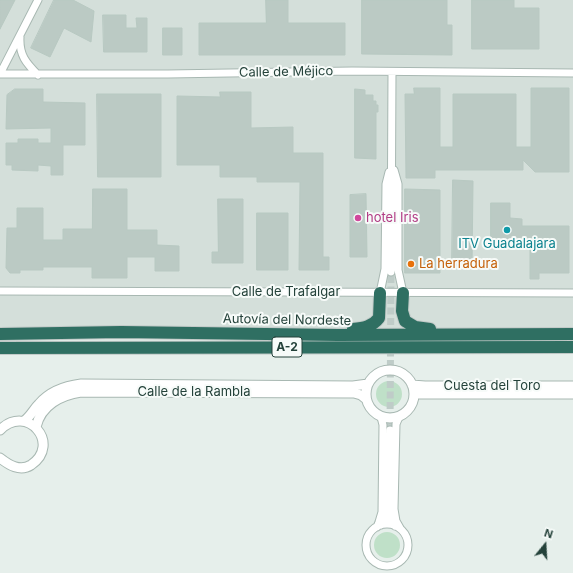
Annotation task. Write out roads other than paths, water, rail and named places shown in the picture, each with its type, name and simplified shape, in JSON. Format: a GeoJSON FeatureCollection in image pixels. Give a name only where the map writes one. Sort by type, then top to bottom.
{"type":"FeatureCollection","features":[{"type":"Feature","properties":{"kind":"highway"},"geometry":{"type":"LineString","coordinates":[[298,333],[358,329],[373,324],[379,318],[380,314],[380,293]]}},
{"type":"Feature","properties":{"kind":"highway"},"geometry":{"type":"LineString","coordinates":[[403,293],[403,316],[405,321],[415,327],[434,329],[573,329]]}},
{"type":"Feature","properties":{"kind":"highway","name":"Autovía del Nordeste"},"geometry":{"type":"LineString","coordinates":[[0,334],[121,332],[298,333],[338,335],[573,334]]}},
{"type":"Feature","properties":{"kind":"highway","name":"Autovía del Nordeste"},"geometry":{"type":"LineString","coordinates":[[0,348],[573,347]]}},
{"type":"Feature","properties":{"kind":"street"},"geometry":{"type":"LineString","coordinates":[[0,74],[38,0]]}},
{"type":"Feature","properties":{"kind":"street"},"geometry":{"type":"LineString","coordinates":[[20,35],[20,47],[23,58],[38,74]]}},
{"type":"Feature","properties":{"kind":"street"},"geometry":{"type":"LineString","coordinates":[[391,272],[392,72]]}},
{"type":"Feature","properties":{"kind":"street","name":"Calle de Méjico"},"geometry":{"type":"LineString","coordinates":[[0,74],[573,72]]}},
{"type":"Feature","properties":{"kind":"street"},"geometry":{"type":"LineString","coordinates":[[380,293],[386,270],[386,184],[392,162]]}},
{"type":"Feature","properties":{"kind":"street"},"geometry":{"type":"LineString","coordinates":[[392,162],[398,184],[398,270],[403,293]]}},
{"type":"Feature","properties":{"kind":"street","name":"Calle de Trafalgar"},"geometry":{"type":"LineString","coordinates":[[0,290],[573,293]]}},
{"type":"Feature","properties":{"kind":"street"},"geometry":{"type":"LineString","coordinates":[[386,371],[394,371],[407,378],[413,389],[412,403],[407,411],[399,417],[390,419],[381,417],[374,413],[366,399],[368,384],[372,378],[379,373],[386,371]]}},
{"type":"Feature","properties":{"kind":"street"},"geometry":{"type":"LineString","coordinates":[[0,430],[11,422],[24,421],[30,417],[39,404],[52,392],[67,386],[81,384],[353,386],[368,384]]}},
{"type":"Feature","properties":{"kind":"street","name":"Cuesta del Toro"},"geometry":{"type":"LineString","coordinates":[[413,389],[425,386],[573,386]]}},
{"type":"Feature","properties":{"kind":"street"},"geometry":{"type":"LineString","coordinates":[[413,389],[573,394]]}},
{"type":"Feature","properties":{"kind":"street","name":"Calle de la Rambla"},"geometry":{"type":"LineString","coordinates":[[36,427],[37,421],[45,409],[56,399],[69,394],[81,392],[354,393],[362,395],[366,399]]}},
{"type":"Feature","properties":{"kind":"street"},"geometry":{"type":"LineString","coordinates":[[379,526],[382,512],[383,425],[381,417]]}},
{"type":"Feature","properties":{"kind":"street"},"geometry":{"type":"LineString","coordinates":[[397,527],[394,509],[396,424],[399,417]]}},
{"type":"Feature","properties":{"kind":"street"},"geometry":{"type":"LineString","coordinates":[[0,458],[12,467],[20,468],[29,466],[38,459],[42,452],[43,443],[41,434],[36,427],[24,421]]}},
{"type":"Feature","properties":{"kind":"street"},"geometry":{"type":"LineString","coordinates":[[388,509],[391,521],[405,533],[408,539],[408,546],[407,552],[399,562],[386,566],[374,561],[367,550],[367,544],[368,537],[386,517],[388,509],[390,430]]}},
{"type":"Feature","properties":{"kind":"street"},"geometry":{"type":"LineString","coordinates":[[379,526],[397,527]]}},
{"type":"Feature","properties":{"kind":"tunnel"},"geometry":{"type":"LineString","coordinates":[[390,430],[391,272]]}},
{"type":"Feature","properties":{"kind":"place","name":"hotel Iris"},"geometry":{"type":"Point","coordinates":[358,218]}},
{"type":"Feature","properties":{"kind":"place","name":"ITV Guadalajara"},"geometry":{"type":"Point","coordinates":[507,230]}},
{"type":"Feature","properties":{"kind":"place","name":"La herradura"},"geometry":{"type":"Point","coordinates":[411,264]}}]}
